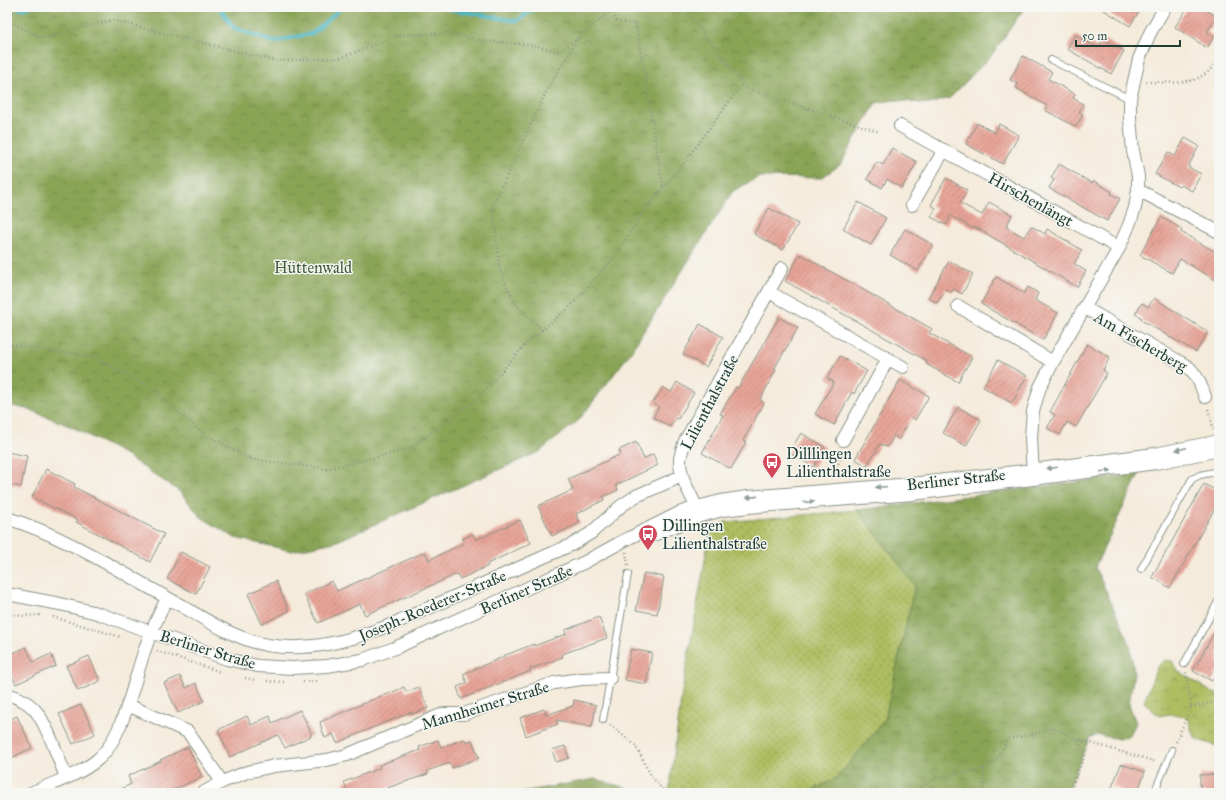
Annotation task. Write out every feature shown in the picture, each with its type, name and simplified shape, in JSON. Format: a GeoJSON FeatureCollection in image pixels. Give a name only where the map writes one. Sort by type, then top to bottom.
{"type":"FeatureCollection","features":[{"type":"Feature","properties":{"kind":"street","name":"Am Fischerberg"},"geometry":{"type":"LineString","coordinates":[[1032,475],[1031,437],[1033,411],[1040,387],[1119,248],[1135,208],[1138,190],[1138,176],[1133,151],[1130,98],[1139,59],[1150,33],[1164,7]]}},
{"type":"Feature","properties":{"kind":"street","name":"Hirschenlängt"},"geometry":{"type":"LineString","coordinates":[[900,126],[1119,248]]}},
{"type":"Feature","properties":{"kind":"street"},"geometry":{"type":"LineString","coordinates":[[912,205],[944,150]]}},
{"type":"Feature","properties":{"kind":"street"},"geometry":{"type":"LineString","coordinates":[[1138,190],[1219,232]]}},
{"type":"Feature","properties":{"kind":"street","name":"Lilienthalstraße"},"geometry":{"type":"LineString","coordinates":[[698,512],[682,476],[680,458],[685,441],[782,268]]}},
{"type":"Feature","properties":{"kind":"street"},"geometry":{"type":"LineString","coordinates":[[769,292],[903,368]]}},
{"type":"Feature","properties":{"kind":"street"},"geometry":{"type":"LineString","coordinates":[[958,306],[1053,362]]}},
{"type":"Feature","properties":{"kind":"street","name":"Am Fischerberg"},"geometry":{"type":"LineString","coordinates":[[1084,308],[1193,370],[1201,383],[1205,397]]}},
{"type":"Feature","properties":{"kind":"street"},"geometry":{"type":"LineString","coordinates":[[843,440],[888,359]]}},
{"type":"Feature","properties":{"kind":"street","name":"Berliner Straße"},"geometry":{"type":"LineString","coordinates":[[585,562],[625,548],[683,522],[698,512],[721,501],[747,497],[1032,475],[1156,463],[1218,444]]}},
{"type":"Feature","properties":{"kind":"street","name":"Berliner Straße"},"geometry":{"type":"LineString","coordinates":[[7,594],[60,604],[97,614],[226,659],[258,666],[293,668],[327,666],[362,660],[395,648],[585,562],[679,513],[912,494],[1032,475]]}},
{"type":"Feature","properties":{"kind":"street","name":"Joseph-Roederer-Straße"},"geometry":{"type":"LineString","coordinates":[[7,518],[59,539],[114,566],[212,623],[245,638],[266,645],[312,647],[360,637],[388,626],[573,544],[592,533],[621,506],[636,496],[682,476]]}},
{"type":"Feature","properties":{"kind":"street"},"geometry":{"type":"LineString","coordinates":[[32,793],[83,769],[98,760],[107,750],[116,736],[128,705],[145,647],[167,598]]}},
{"type":"Feature","properties":{"kind":"street","name":"Mannheimer Straße"},"geometry":{"type":"LineString","coordinates":[[203,793],[222,782],[247,772],[274,766],[309,762],[347,755],[443,714],[464,714],[554,683],[581,679],[610,678]]}},
{"type":"Feature","properties":{"kind":"street"},"geometry":{"type":"LineString","coordinates":[[7,694],[23,700],[34,709],[43,721],[66,777]]}},
{"type":"Feature","properties":{"kind":"street"},"geometry":{"type":"LineString","coordinates":[[128,705],[188,732],[222,782]]}},
{"type":"Feature","properties":{"kind":"lane"},"geometry":{"type":"LineString","coordinates":[[1051,60],[1130,98]]}},
{"type":"Feature","properties":{"kind":"lane"},"geometry":{"type":"LineString","coordinates":[[1141,569],[1192,479],[1200,475],[1219,471]]}},
{"type":"Feature","properties":{"kind":"lane"},"geometry":{"type":"LineString","coordinates":[[603,720],[628,574]]}},
{"type":"Feature","properties":{"kind":"lane"},"geometry":{"type":"LineString","coordinates":[[1184,664],[1219,600]]}},
{"type":"Feature","properties":{"kind":"lane"},"geometry":{"type":"LineString","coordinates":[[1154,793],[1172,750]]}},
{"type":"Feature","properties":{"kind":"path"},"geometry":{"type":"LineString","coordinates":[[7,21],[43,38],[112,20],[275,61],[340,58],[399,35],[446,32],[485,41],[533,45],[559,52],[615,7]]}},
{"type":"Feature","properties":{"kind":"path"},"geometry":{"type":"LineString","coordinates":[[684,7],[746,88],[880,132]]}},
{"type":"Feature","properties":{"kind":"path"},"geometry":{"type":"LineString","coordinates":[[611,10],[617,22],[636,24],[663,188]]}},
{"type":"Feature","properties":{"kind":"path"},"geometry":{"type":"LineString","coordinates":[[542,330],[515,304],[500,271],[493,205],[547,90],[578,38]]}},
{"type":"Feature","properties":{"kind":"path"},"geometry":{"type":"LineString","coordinates":[[1134,83],[1192,81],[1202,77],[1219,57]]}},
{"type":"Feature","properties":{"kind":"path"},"geometry":{"type":"LineString","coordinates":[[7,344],[93,357],[148,386],[203,433],[250,459],[328,470],[409,449],[477,399],[527,343],[572,305],[615,256],[644,212],[687,159],[742,84]]}},
{"type":"Feature","properties":{"kind":"path"},"geometry":{"type":"LineString","coordinates":[[1205,397],[1218,444]]}},
{"type":"Feature","properties":{"kind":"path"},"geometry":{"type":"LineString","coordinates":[[825,491],[846,448],[843,440]]}},
{"type":"Feature","properties":{"kind":"path"},"geometry":{"type":"LineString","coordinates":[[625,548],[628,574]]}},
{"type":"Feature","properties":{"kind":"path"},"geometry":{"type":"LineString","coordinates":[[1172,750],[1191,707],[1184,664]]}},
{"type":"Feature","properties":{"kind":"path"},"geometry":{"type":"LineString","coordinates":[[1191,707],[1219,701]]}},
{"type":"Feature","properties":{"kind":"path"},"geometry":{"type":"LineString","coordinates":[[603,720],[635,745],[652,777],[662,789],[674,793]]}},
{"type":"Feature","properties":{"kind":"path"},"geometry":{"type":"LineString","coordinates":[[912,793],[936,778],[984,769],[999,757],[1007,739],[1034,734],[1053,728],[1077,739],[1166,764]]}},
{"type":"Feature","properties":{"kind":"path"},"geometry":{"type":"LineString","coordinates":[[1069,793],[1084,754],[1077,739]]}},
{"type":"Feature","properties":{"kind":"path"},"geometry":{"type":"LineString","coordinates":[[984,769],[984,793]]}},
{"type":"Feature","properties":{"kind":"green space","name":"Hüttenwald"},"geometry":{"type":"Polygon","coordinates":[[[7,7],[1025,7],[991,56],[950,98],[929,104],[894,100],[876,103],[840,165],[821,178],[759,177],[733,191],[628,356],[579,420],[539,452],[335,542],[292,551],[235,538],[201,517],[179,491],[122,453],[72,427],[27,409],[7,405],[7,7]]]}},
{"type":"Feature","properties":{"kind":"green space"},"geometry":{"type":"Polygon","coordinates":[[[1139,474],[1095,567],[1130,644],[1134,673],[1129,704],[1136,723],[1130,735],[1119,739],[1098,735],[1090,737],[1067,793],[806,793],[837,778],[885,719],[915,585],[858,510],[1139,474]]]}},
{"type":"Feature","properties":{"kind":"green space"},"geometry":{"type":"Polygon","coordinates":[[[858,510],[915,585],[885,719],[837,778],[806,793],[669,793],[682,692],[710,531],[725,522],[858,510]]]}},
{"type":"Feature","properties":{"kind":"green space"},"geometry":{"type":"Polygon","coordinates":[[[1165,660],[1172,661],[1178,671],[1213,693],[1219,694],[1219,747],[1196,739],[1191,729],[1189,720],[1175,714],[1159,716],[1144,702],[1157,667],[1165,660]]]}},
{"type":"Feature","properties":{"kind":"green space"},"geometry":{"type":"Polygon","coordinates":[[[595,779],[645,793],[516,793],[595,779]]]}},
{"type":"Feature","properties":{"kind":"building"},"geometry":{"type":"Polygon","coordinates":[[[1099,7],[1142,7],[1130,26],[1099,7]]]}},
{"type":"Feature","properties":{"kind":"building"},"geometry":{"type":"Polygon","coordinates":[[[1188,7],[1202,7],[1217,17],[1207,32],[1214,37],[1207,48],[1175,27],[1188,7]]]}},
{"type":"Feature","properties":{"kind":"building"},"geometry":{"type":"Polygon","coordinates":[[[1075,35],[1098,48],[1103,39],[1124,51],[1111,74],[1067,49],[1075,35]]]}},
{"type":"Feature","properties":{"kind":"building"},"geometry":{"type":"Polygon","coordinates":[[[1023,56],[1052,72],[1048,79],[1075,94],[1073,98],[1083,104],[1079,112],[1083,114],[1076,127],[1045,110],[1047,106],[1016,88],[1018,84],[1010,80],[1023,56]]]}},
{"type":"Feature","properties":{"kind":"building"},"geometry":{"type":"Polygon","coordinates":[[[977,123],[995,133],[999,124],[1019,135],[1003,164],[966,144],[977,123]]]}},
{"type":"Feature","properties":{"kind":"building"},"geometry":{"type":"Polygon","coordinates":[[[1185,138],[1199,146],[1188,167],[1201,174],[1192,191],[1181,185],[1179,187],[1155,174],[1168,152],[1175,156],[1185,138]]]}},
{"type":"Feature","properties":{"kind":"building"},"geometry":{"type":"Polygon","coordinates":[[[892,148],[917,162],[902,188],[887,179],[882,188],[867,179],[877,162],[883,165],[892,148]]]}},
{"type":"Feature","properties":{"kind":"building"},"geometry":{"type":"Polygon","coordinates":[[[1059,164],[1092,183],[1094,181],[1112,192],[1111,194],[1120,199],[1107,221],[1049,188],[1054,180],[1051,178],[1059,164]]]}},
{"type":"Feature","properties":{"kind":"building"},"geometry":{"type":"Polygon","coordinates":[[[946,178],[967,190],[960,203],[982,215],[989,202],[1012,215],[1006,227],[1024,237],[1031,226],[1045,234],[1047,229],[1082,250],[1074,264],[1086,271],[1077,287],[975,227],[974,229],[951,216],[946,225],[931,217],[936,208],[931,205],[946,178]]]}},
{"type":"Feature","properties":{"kind":"building"},"geometry":{"type":"Polygon","coordinates":[[[858,202],[886,218],[871,245],[843,229],[858,202]]]}},
{"type":"Feature","properties":{"kind":"building"},"geometry":{"type":"Polygon","coordinates":[[[769,208],[798,224],[783,250],[754,234],[769,208]]]}},
{"type":"Feature","properties":{"kind":"building"},"geometry":{"type":"Polygon","coordinates":[[[1161,217],[1182,229],[1181,232],[1219,254],[1219,282],[1180,259],[1172,273],[1140,255],[1161,217]]]}},
{"type":"Feature","properties":{"kind":"building"},"geometry":{"type":"Polygon","coordinates":[[[905,229],[933,245],[918,271],[890,255],[905,229]]]}},
{"type":"Feature","properties":{"kind":"building"},"geometry":{"type":"Polygon","coordinates":[[[800,254],[932,329],[929,333],[972,357],[958,382],[926,364],[927,361],[785,281],[800,254]]]}},
{"type":"Feature","properties":{"kind":"building"},"geometry":{"type":"Polygon","coordinates":[[[949,261],[973,274],[962,294],[954,289],[952,292],[946,289],[937,303],[928,298],[949,261]]]}},
{"type":"Feature","properties":{"kind":"building"},"geometry":{"type":"Polygon","coordinates":[[[996,277],[1024,293],[1028,287],[1038,293],[1035,300],[1058,313],[1043,340],[981,304],[996,277]]]}},
{"type":"Feature","properties":{"kind":"building"},"geometry":{"type":"Polygon","coordinates":[[[1154,298],[1208,332],[1196,352],[1141,320],[1142,318],[1135,314],[1142,303],[1148,307],[1154,298]]]}},
{"type":"Feature","properties":{"kind":"building"},"geometry":{"type":"Polygon","coordinates":[[[779,317],[798,328],[774,369],[776,370],[760,400],[764,403],[743,441],[746,442],[731,469],[702,453],[723,415],[720,414],[736,387],[738,388],[779,317]]]}},
{"type":"Feature","properties":{"kind":"building"},"geometry":{"type":"Polygon","coordinates":[[[700,324],[723,337],[706,367],[683,354],[700,324]]]}},
{"type":"Feature","properties":{"kind":"building"},"geometry":{"type":"Polygon","coordinates":[[[1087,344],[1110,357],[1103,370],[1107,373],[1076,427],[1067,422],[1060,435],[1047,428],[1055,415],[1050,412],[1087,344]]]}},
{"type":"Feature","properties":{"kind":"building"},"geometry":{"type":"Polygon","coordinates":[[[840,356],[867,371],[854,394],[852,392],[834,425],[815,414],[834,382],[827,378],[840,356]]]}},
{"type":"Feature","properties":{"kind":"building"},"geometry":{"type":"Polygon","coordinates":[[[998,360],[1027,376],[1012,403],[983,387],[998,360]]]}},
{"type":"Feature","properties":{"kind":"building"},"geometry":{"type":"Polygon","coordinates":[[[900,380],[929,396],[915,420],[912,417],[899,439],[894,436],[887,447],[880,444],[867,466],[855,459],[900,380]]]}},
{"type":"Feature","properties":{"kind":"building"},"geometry":{"type":"Polygon","coordinates":[[[677,382],[694,393],[678,419],[676,418],[670,427],[653,417],[659,407],[653,403],[663,387],[671,392],[677,382]]]}},
{"type":"Feature","properties":{"kind":"building"},"geometry":{"type":"Polygon","coordinates":[[[958,407],[981,420],[966,446],[943,433],[958,407]]]}},
{"type":"Feature","properties":{"kind":"building"},"geometry":{"type":"Polygon","coordinates":[[[801,433],[825,447],[814,467],[789,453],[801,433]]]}},
{"type":"Feature","properties":{"kind":"building"},"geometry":{"type":"Polygon","coordinates":[[[636,442],[644,459],[653,454],[658,465],[616,485],[618,490],[603,497],[604,500],[576,514],[580,523],[552,536],[538,506],[573,490],[568,479],[621,454],[619,450],[636,442]]]}},
{"type":"Feature","properties":{"kind":"building"},"geometry":{"type":"Polygon","coordinates":[[[7,452],[27,456],[21,487],[7,484],[7,452]]]}},
{"type":"Feature","properties":{"kind":"building"},"geometry":{"type":"Polygon","coordinates":[[[46,469],[75,484],[74,487],[164,534],[150,562],[76,522],[78,520],[32,497],[46,469]]]}},
{"type":"Feature","properties":{"kind":"building"},"geometry":{"type":"Polygon","coordinates":[[[1204,484],[1219,492],[1219,501],[1170,588],[1152,577],[1204,484]]]}},
{"type":"Feature","properties":{"kind":"building"},"geometry":{"type":"Polygon","coordinates":[[[520,520],[531,543],[460,579],[457,574],[365,615],[360,604],[318,623],[304,594],[332,581],[337,591],[425,552],[429,560],[464,543],[462,539],[473,534],[476,540],[520,520]]]}},
{"type":"Feature","properties":{"kind":"building"},"geometry":{"type":"Polygon","coordinates":[[[181,552],[210,567],[196,594],[167,579],[181,552]]]}},
{"type":"Feature","properties":{"kind":"building"},"geometry":{"type":"Polygon","coordinates":[[[644,573],[664,577],[657,614],[636,610],[644,573]]]}},
{"type":"Feature","properties":{"kind":"building"},"geometry":{"type":"Polygon","coordinates":[[[276,581],[289,611],[262,624],[248,594],[276,581]]]}},
{"type":"Feature","properties":{"kind":"building"},"geometry":{"type":"Polygon","coordinates":[[[599,617],[607,638],[562,654],[563,657],[530,669],[531,671],[461,699],[457,687],[467,683],[463,674],[503,656],[566,634],[565,630],[599,617]]]}},
{"type":"Feature","properties":{"kind":"building"},"geometry":{"type":"Polygon","coordinates":[[[1219,624],[1219,669],[1212,681],[1193,671],[1219,624]]]}},
{"type":"Feature","properties":{"kind":"building"},"geometry":{"type":"Polygon","coordinates":[[[26,647],[33,662],[51,654],[56,666],[16,684],[7,665],[7,656],[26,647]]]}},
{"type":"Feature","properties":{"kind":"building"},"geometry":{"type":"Polygon","coordinates":[[[631,649],[652,653],[646,684],[625,680],[631,649]]]}},
{"type":"Feature","properties":{"kind":"building"},"geometry":{"type":"Polygon","coordinates":[[[89,656],[100,681],[78,691],[66,666],[89,656]]]}},
{"type":"Feature","properties":{"kind":"building"},"geometry":{"type":"Polygon","coordinates":[[[180,676],[186,688],[196,683],[204,701],[178,713],[164,683],[180,676]]]}},
{"type":"Feature","properties":{"kind":"building"},"geometry":{"type":"Polygon","coordinates":[[[404,687],[406,692],[419,687],[428,708],[412,714],[411,712],[337,743],[333,734],[325,738],[320,722],[404,687]]]}},
{"type":"Feature","properties":{"kind":"building"},"geometry":{"type":"Polygon","coordinates":[[[574,700],[596,705],[592,727],[556,720],[558,724],[526,736],[520,718],[544,709],[546,715],[573,706],[574,700]]]}},
{"type":"Feature","properties":{"kind":"building"},"geometry":{"type":"Polygon","coordinates":[[[81,705],[95,734],[73,744],[59,714],[81,705]]]}},
{"type":"Feature","properties":{"kind":"building"},"geometry":{"type":"Polygon","coordinates":[[[300,710],[311,732],[311,736],[285,748],[278,735],[230,757],[218,730],[247,716],[251,725],[270,716],[272,723],[300,710]]]}},
{"type":"Feature","properties":{"kind":"building"},"geometry":{"type":"Polygon","coordinates":[[[17,716],[32,748],[11,758],[7,750],[7,721],[17,716]]]}},
{"type":"Feature","properties":{"kind":"building"},"geometry":{"type":"Polygon","coordinates":[[[465,739],[466,742],[472,740],[479,758],[452,768],[450,763],[427,771],[428,774],[387,788],[389,793],[348,793],[344,782],[380,768],[379,765],[420,750],[419,747],[438,740],[441,747],[465,739]]]}},
{"type":"Feature","properties":{"kind":"building"},"geometry":{"type":"Polygon","coordinates":[[[565,746],[569,758],[556,762],[552,750],[565,746]]]}},
{"type":"Feature","properties":{"kind":"building"},"geometry":{"type":"Polygon","coordinates":[[[188,747],[202,777],[166,793],[113,793],[131,784],[128,776],[188,747]]]}},
{"type":"Feature","properties":{"kind":"building"},"geometry":{"type":"Polygon","coordinates":[[[1121,764],[1145,772],[1137,793],[1127,793],[1112,787],[1121,764]]]}},
{"type":"Feature","properties":{"kind":"building"},"geometry":{"type":"Polygon","coordinates":[[[1219,774],[1219,793],[1200,793],[1200,775],[1219,774]]]}},
{"type":"Feature","properties":{"kind":"waterway"},"geometry":{"type":"LineString","coordinates":[[17,7],[21,9],[29,7]]}},
{"type":"Feature","properties":{"kind":"waterway"},"geometry":{"type":"LineString","coordinates":[[222,7],[221,10],[234,28],[274,42],[313,33],[342,7]]}},
{"type":"Feature","properties":{"kind":"waterway"},"geometry":{"type":"LineString","coordinates":[[447,7],[449,9],[517,21],[536,7]]}},
{"type":"Feature","properties":{"kind":"place","name":"Dilllingen Lilienthalstraße"},"geometry":{"type":"Point","coordinates":[772,479]}},
{"type":"Feature","properties":{"kind":"place","name":"Dillingen Lilienthalstraße"},"geometry":{"type":"Point","coordinates":[648,551]}}]}
